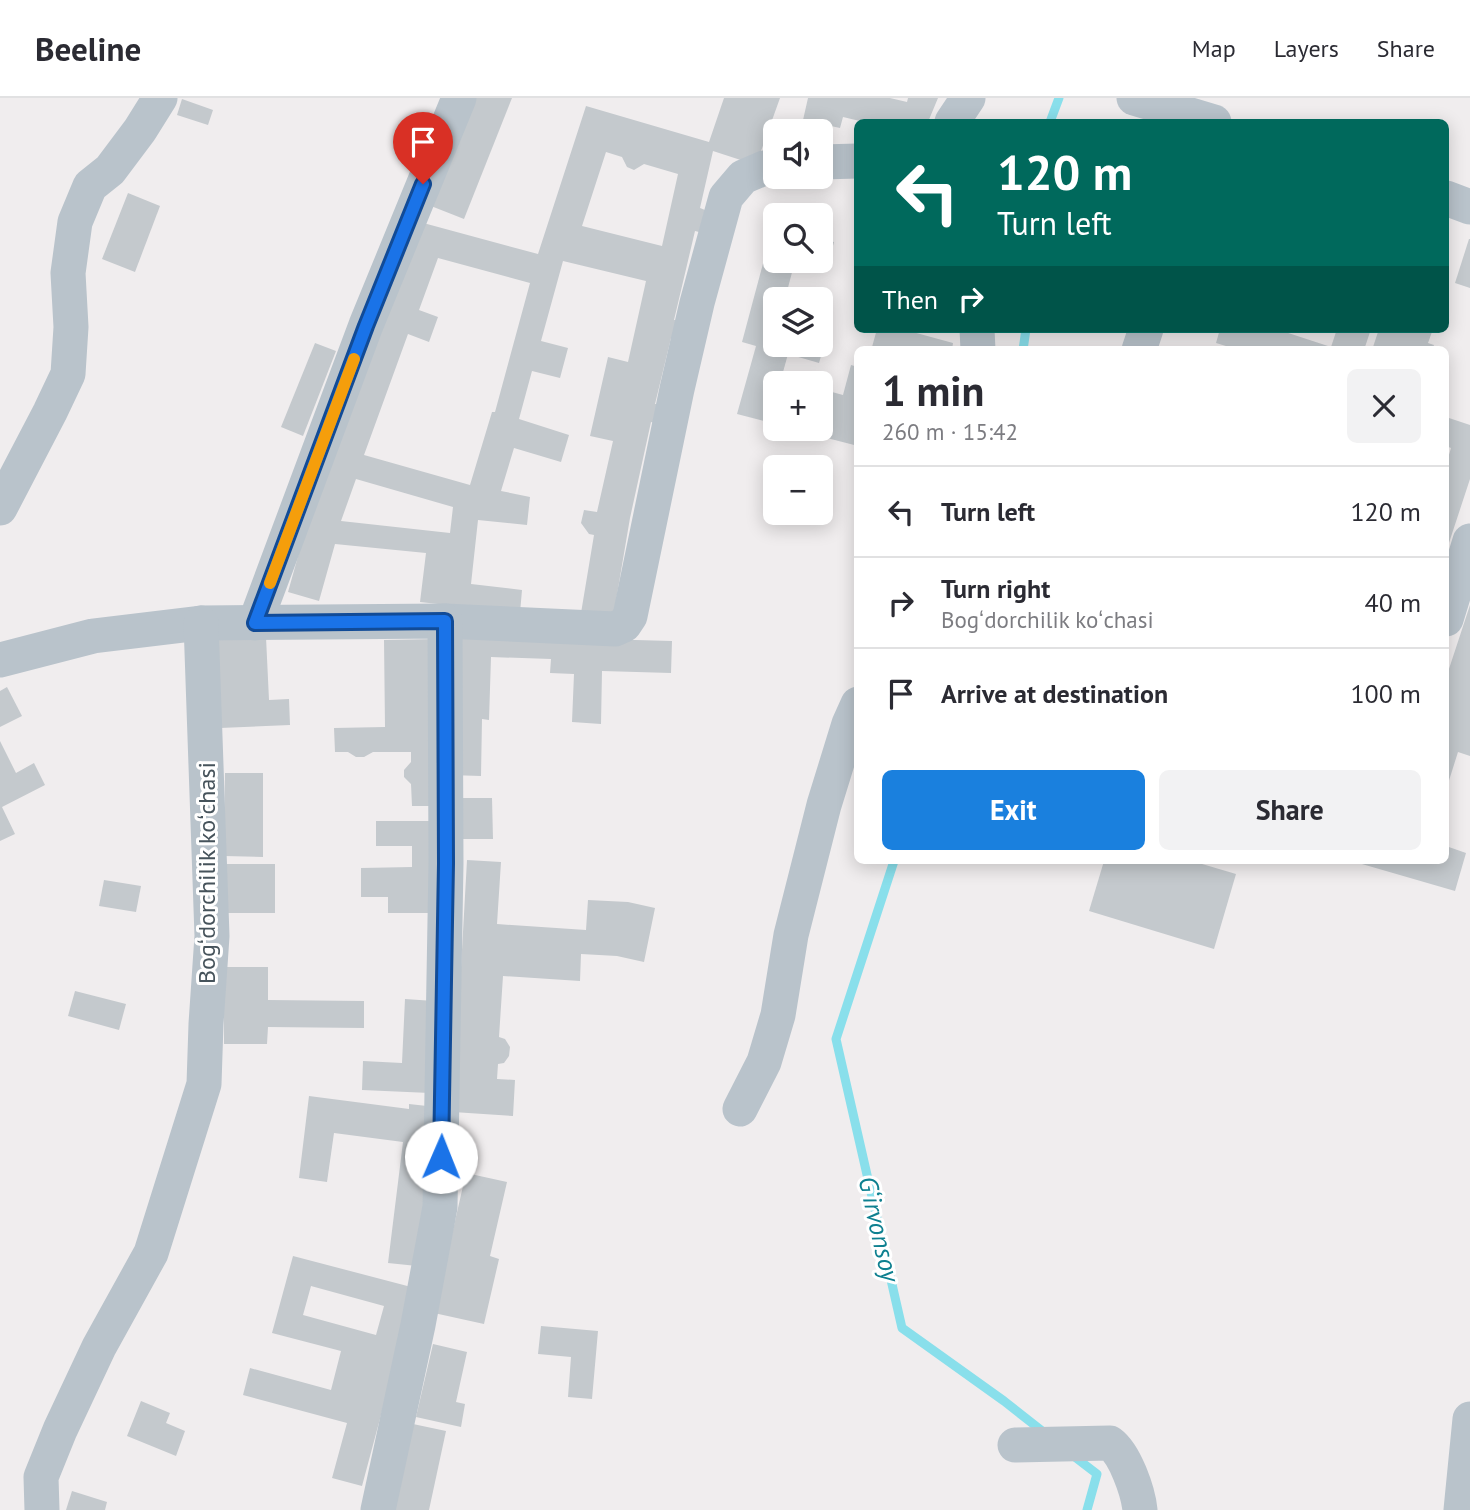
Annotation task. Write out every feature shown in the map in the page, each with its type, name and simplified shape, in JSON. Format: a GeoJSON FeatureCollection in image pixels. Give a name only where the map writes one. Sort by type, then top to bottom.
{"type":"FeatureCollection","features":[{"type":"Feature","properties":{"kind":"street"},"geometry":{"type":"LineString","coordinates":[[0,508],[68,374],[71,327],[68,273],[75,222],[90,186],[110,170],[141,130],[160,98]]}},
{"type":"Feature","properties":{"kind":"street"},"geometry":{"type":"LineString","coordinates":[[255,623],[366,326],[459,98]]}},
{"type":"Feature","properties":{"kind":"street"},"geometry":{"type":"LineString","coordinates":[[954,119],[968,98]]}},
{"type":"Feature","properties":{"kind":"street"},"geometry":{"type":"LineString","coordinates":[[974,98],[974,119]]}},
{"type":"Feature","properties":{"kind":"street"},"geometry":{"type":"LineString","coordinates":[[1134,98],[1201,119]]}},
{"type":"Feature","properties":{"kind":"street"},"geometry":{"type":"LineString","coordinates":[[833,162],[854,161]]}},
{"type":"Feature","properties":{"kind":"street"},"geometry":{"type":"LineString","coordinates":[[0,660],[93,636],[201,623],[445,621],[615,629],[624,625],[630,616],[696,303],[726,197],[743,177],[763,169]]}},
{"type":"Feature","properties":{"kind":"street"},"geometry":{"type":"LineString","coordinates":[[1449,199],[1470,207]]}},
{"type":"Feature","properties":{"kind":"street"},"geometry":{"type":"LineString","coordinates":[[1449,609],[1470,541]]}},
{"type":"Feature","properties":{"kind":"street"},"geometry":{"type":"LineString","coordinates":[[378,1510],[418,1325],[440,1207],[446,863],[445,621]]}},
{"type":"Feature","properties":{"kind":"street","name":"Bogʻdorchilik koʻchasi"},"geometry":{"type":"LineString","coordinates":[[42,1510],[41,1477],[99,1347],[151,1253],[204,1084],[205,1024],[212,936],[201,623]]}},
{"type":"Feature","properties":{"kind":"street"},"geometry":{"type":"LineString","coordinates":[[740,1109],[764,1062],[778,1015],[791,935],[820,818],[854,713]]}},
{"type":"Feature","properties":{"kind":"street"},"geometry":{"type":"LineString","coordinates":[[1461,1510],[1470,1419]]}},
{"type":"Feature","properties":{"kind":"street"},"geometry":{"type":"LineString","coordinates":[[1016,1445],[1114,1445],[1126,1464],[1140,1510]]}},
{"type":"Feature","properties":{"kind":"building"},"geometry":{"type":"Polygon","coordinates":[[[474,98],[512,98],[464,219],[431,206],[474,98]]]}},
{"type":"Feature","properties":{"kind":"building"},"geometry":{"type":"Polygon","coordinates":[[[724,98],[780,98],[772,119],[763,119],[763,145],[756,165],[713,151],[700,208],[705,210],[699,232],[695,231],[674,320],[679,320],[674,339],[671,338],[655,404],[658,404],[654,423],[651,422],[630,518],[612,624],[580,619],[594,535],[589,534],[581,523],[584,510],[597,512],[613,441],[590,436],[608,357],[628,362],[646,281],[563,261],[541,341],[568,348],[560,378],[532,371],[519,419],[569,435],[561,462],[514,448],[501,491],[530,497],[527,525],[478,520],[471,584],[522,590],[520,613],[420,602],[426,553],[335,544],[319,601],[288,592],[311,510],[416,221],[538,254],[586,106],[709,142],[724,98]],[[606,152],[582,226],[662,246],[678,174],[644,164],[634,170],[627,167],[622,157],[606,152]],[[438,258],[419,310],[438,317],[429,342],[408,334],[364,455],[470,485],[492,412],[495,412],[530,283],[438,258]],[[356,479],[341,521],[450,533],[453,507],[356,479]]]}},
{"type":"Feature","properties":{"kind":"building"},"geometry":{"type":"Polygon","coordinates":[[[808,98],[890,98],[907,102],[908,98],[938,98],[929,119],[854,120],[843,117],[840,128],[833,126],[833,119],[803,119],[808,98]]]}},
{"type":"Feature","properties":{"kind":"building"},"geometry":{"type":"Polygon","coordinates":[[[182,99],[213,110],[208,125],[177,115],[182,99]]]}},
{"type":"Feature","properties":{"kind":"building"},"geometry":{"type":"Polygon","coordinates":[[[128,193],[160,206],[135,272],[102,259],[128,193]]]}},
{"type":"Feature","properties":{"kind":"building"},"geometry":{"type":"Polygon","coordinates":[[[1470,239],[1470,288],[1455,283],[1470,239]]]}},
{"type":"Feature","properties":{"kind":"building"},"geometry":{"type":"Polygon","coordinates":[[[763,263],[763,273],[792,273],[788,287],[763,287],[763,357],[787,357],[783,371],[763,371],[763,421],[737,414],[756,346],[742,342],[763,263]]]}},
{"type":"Feature","properties":{"kind":"building"},"geometry":{"type":"Polygon","coordinates":[[[876,333],[916,333],[953,343],[953,346],[872,346],[876,333]]]}},
{"type":"Feature","properties":{"kind":"building"},"geometry":{"type":"Polygon","coordinates":[[[1219,333],[1288,333],[1328,346],[1226,346],[1216,343],[1219,333]]]}},
{"type":"Feature","properties":{"kind":"building"},"geometry":{"type":"Polygon","coordinates":[[[1336,333],[1370,333],[1365,346],[1331,346],[1336,333]]]}},
{"type":"Feature","properties":{"kind":"building"},"geometry":{"type":"Polygon","coordinates":[[[1378,333],[1432,333],[1428,343],[1434,345],[1434,346],[1373,346],[1378,333]]]}},
{"type":"Feature","properties":{"kind":"building"},"geometry":{"type":"Polygon","coordinates":[[[315,343],[336,351],[303,436],[281,427],[315,343]]]}},
{"type":"Feature","properties":{"kind":"building"},"geometry":{"type":"Polygon","coordinates":[[[798,357],[821,357],[819,363],[798,357]]]}},
{"type":"Feature","properties":{"kind":"building"},"geometry":{"type":"Polygon","coordinates":[[[851,365],[854,366],[854,445],[833,440],[833,392],[843,395],[851,365]]]}},
{"type":"Feature","properties":{"kind":"building"},"geometry":{"type":"Polygon","coordinates":[[[1449,418],[1470,425],[1470,479],[1449,543],[1449,455],[1449,418]]]}},
{"type":"Feature","properties":{"kind":"building"},"geometry":{"type":"Polygon","coordinates":[[[1470,605],[1470,756],[1458,752],[1449,780],[1449,669],[1470,605]]]}},
{"type":"Feature","properties":{"kind":"building"},"geometry":{"type":"Polygon","coordinates":[[[454,635],[672,641],[671,673],[602,671],[601,724],[572,722],[574,674],[550,673],[551,659],[491,657],[489,720],[482,719],[481,776],[450,775],[454,635]]]}},
{"type":"Feature","properties":{"kind":"building"},"geometry":{"type":"Polygon","coordinates":[[[266,637],[269,700],[289,699],[290,725],[220,728],[215,639],[266,637]]]}},
{"type":"Feature","properties":{"kind":"building"},"geometry":{"type":"Polygon","coordinates":[[[438,639],[439,806],[412,806],[411,784],[404,777],[404,770],[411,762],[411,752],[373,752],[364,757],[356,757],[348,752],[335,752],[334,728],[385,727],[384,640],[438,639]]]}},
{"type":"Feature","properties":{"kind":"building"},"geometry":{"type":"Polygon","coordinates":[[[7,687],[22,716],[0,727],[0,691],[7,687]]]}},
{"type":"Feature","properties":{"kind":"building"},"geometry":{"type":"Polygon","coordinates":[[[0,741],[16,773],[34,763],[45,785],[2,807],[15,834],[0,841],[0,741]]]}},
{"type":"Feature","properties":{"kind":"building"},"geometry":{"type":"Polygon","coordinates":[[[225,773],[263,773],[263,857],[224,856],[225,773]]]}},
{"type":"Feature","properties":{"kind":"building"},"geometry":{"type":"Polygon","coordinates":[[[458,798],[492,798],[493,839],[459,839],[458,798]]]}},
{"type":"Feature","properties":{"kind":"building"},"geometry":{"type":"Polygon","coordinates":[[[376,821],[439,821],[440,913],[388,913],[388,897],[361,897],[361,868],[412,867],[412,846],[376,846],[376,821]]]}},
{"type":"Feature","properties":{"kind":"building"},"geometry":{"type":"Polygon","coordinates":[[[1449,847],[1466,853],[1455,891],[1362,864],[1449,864],[1449,847]]]}},
{"type":"Feature","properties":{"kind":"building"},"geometry":{"type":"Polygon","coordinates":[[[467,860],[501,862],[497,924],[586,930],[588,900],[628,902],[655,908],[644,962],[617,956],[581,954],[580,981],[503,976],[499,1037],[505,1039],[510,1047],[509,1056],[504,1063],[498,1064],[497,1079],[515,1080],[513,1116],[453,1112],[467,860]]]}},
{"type":"Feature","properties":{"kind":"building"},"geometry":{"type":"Polygon","coordinates":[[[224,864],[275,864],[275,913],[224,913],[224,864]]]}},
{"type":"Feature","properties":{"kind":"building"},"geometry":{"type":"Polygon","coordinates":[[[1103,864],[1202,864],[1236,874],[1214,949],[1089,911],[1103,864]]]}},
{"type":"Feature","properties":{"kind":"building"},"geometry":{"type":"Polygon","coordinates":[[[104,880],[141,886],[136,912],[99,906],[104,880]]]}},
{"type":"Feature","properties":{"kind":"building"},"geometry":{"type":"Polygon","coordinates":[[[224,967],[268,967],[268,1000],[364,1001],[364,1028],[268,1027],[267,1044],[224,1044],[224,967]]]}},
{"type":"Feature","properties":{"kind":"building"},"geometry":{"type":"Polygon","coordinates":[[[75,991],[126,1004],[119,1030],[68,1016],[75,991]]]}},
{"type":"Feature","properties":{"kind":"building"},"geometry":{"type":"Polygon","coordinates":[[[405,999],[434,1001],[430,1093],[362,1090],[363,1061],[402,1063],[405,999]]]}},
{"type":"Feature","properties":{"kind":"building"},"geometry":{"type":"Polygon","coordinates":[[[309,1096],[409,1109],[409,1104],[436,1107],[417,1266],[388,1263],[403,1142],[334,1133],[327,1182],[299,1178],[309,1096]]]}},
{"type":"Feature","properties":{"kind":"building"},"geometry":{"type":"Polygon","coordinates":[[[466,1173],[507,1182],[490,1256],[499,1259],[484,1324],[434,1313],[466,1173]]]}},
{"type":"Feature","properties":{"kind":"building"},"geometry":{"type":"Polygon","coordinates":[[[293,1256],[415,1288],[362,1486],[332,1478],[347,1423],[243,1395],[250,1368],[331,1390],[341,1351],[272,1333],[293,1256]],[[311,1286],[303,1315],[376,1335],[384,1306],[311,1286]]]}},
{"type":"Feature","properties":{"kind":"building"},"geometry":{"type":"Polygon","coordinates":[[[541,1326],[598,1331],[592,1399],[568,1397],[571,1357],[538,1354],[541,1326]]]}},
{"type":"Feature","properties":{"kind":"building"},"geometry":{"type":"Polygon","coordinates":[[[433,1344],[467,1352],[456,1402],[465,1404],[461,1427],[416,1417],[433,1344]]]}},
{"type":"Feature","properties":{"kind":"building"},"geometry":{"type":"Polygon","coordinates":[[[141,1401],[170,1413],[166,1423],[185,1431],[176,1456],[127,1436],[141,1401]]]}},
{"type":"Feature","properties":{"kind":"building"},"geometry":{"type":"Polygon","coordinates":[[[413,1424],[446,1431],[429,1510],[394,1510],[413,1424]]]}},
{"type":"Feature","properties":{"kind":"building"},"geometry":{"type":"Polygon","coordinates":[[[72,1491],[107,1502],[105,1510],[66,1510],[72,1491]]]}},
{"type":"Feature","properties":{"kind":"waterway","name":"G‘irvonsoy"},"geometry":{"type":"LineString","coordinates":[[1051,119],[1059,98]]}},
{"type":"Feature","properties":{"kind":"waterway","name":"G‘irvonsoy"},"geometry":{"type":"LineString","coordinates":[[1024,346],[1025,333]]}},
{"type":"Feature","properties":{"kind":"waterway","name":"G‘irvonsoy"},"geometry":{"type":"LineString","coordinates":[[893,864],[836,1039],[902,1328],[1046,1434]]}},
{"type":"Feature","properties":{"kind":"waterway","name":"G‘irvonsoy"},"geometry":{"type":"LineString","coordinates":[[1071,1454],[1097,1474],[1087,1510]]}},
{"type":"Feature","properties":{"kind":"slow traffic"},"geometry":{"type":"LineString","coordinates":[[270,583],[354,359]]}},
{"type":"Feature","properties":{"kind":"route"},"geometry":{"type":"LineString","coordinates":[[423,184],[366,326],[255,623],[445,621],[446,863],[441,1157]]}}]}
